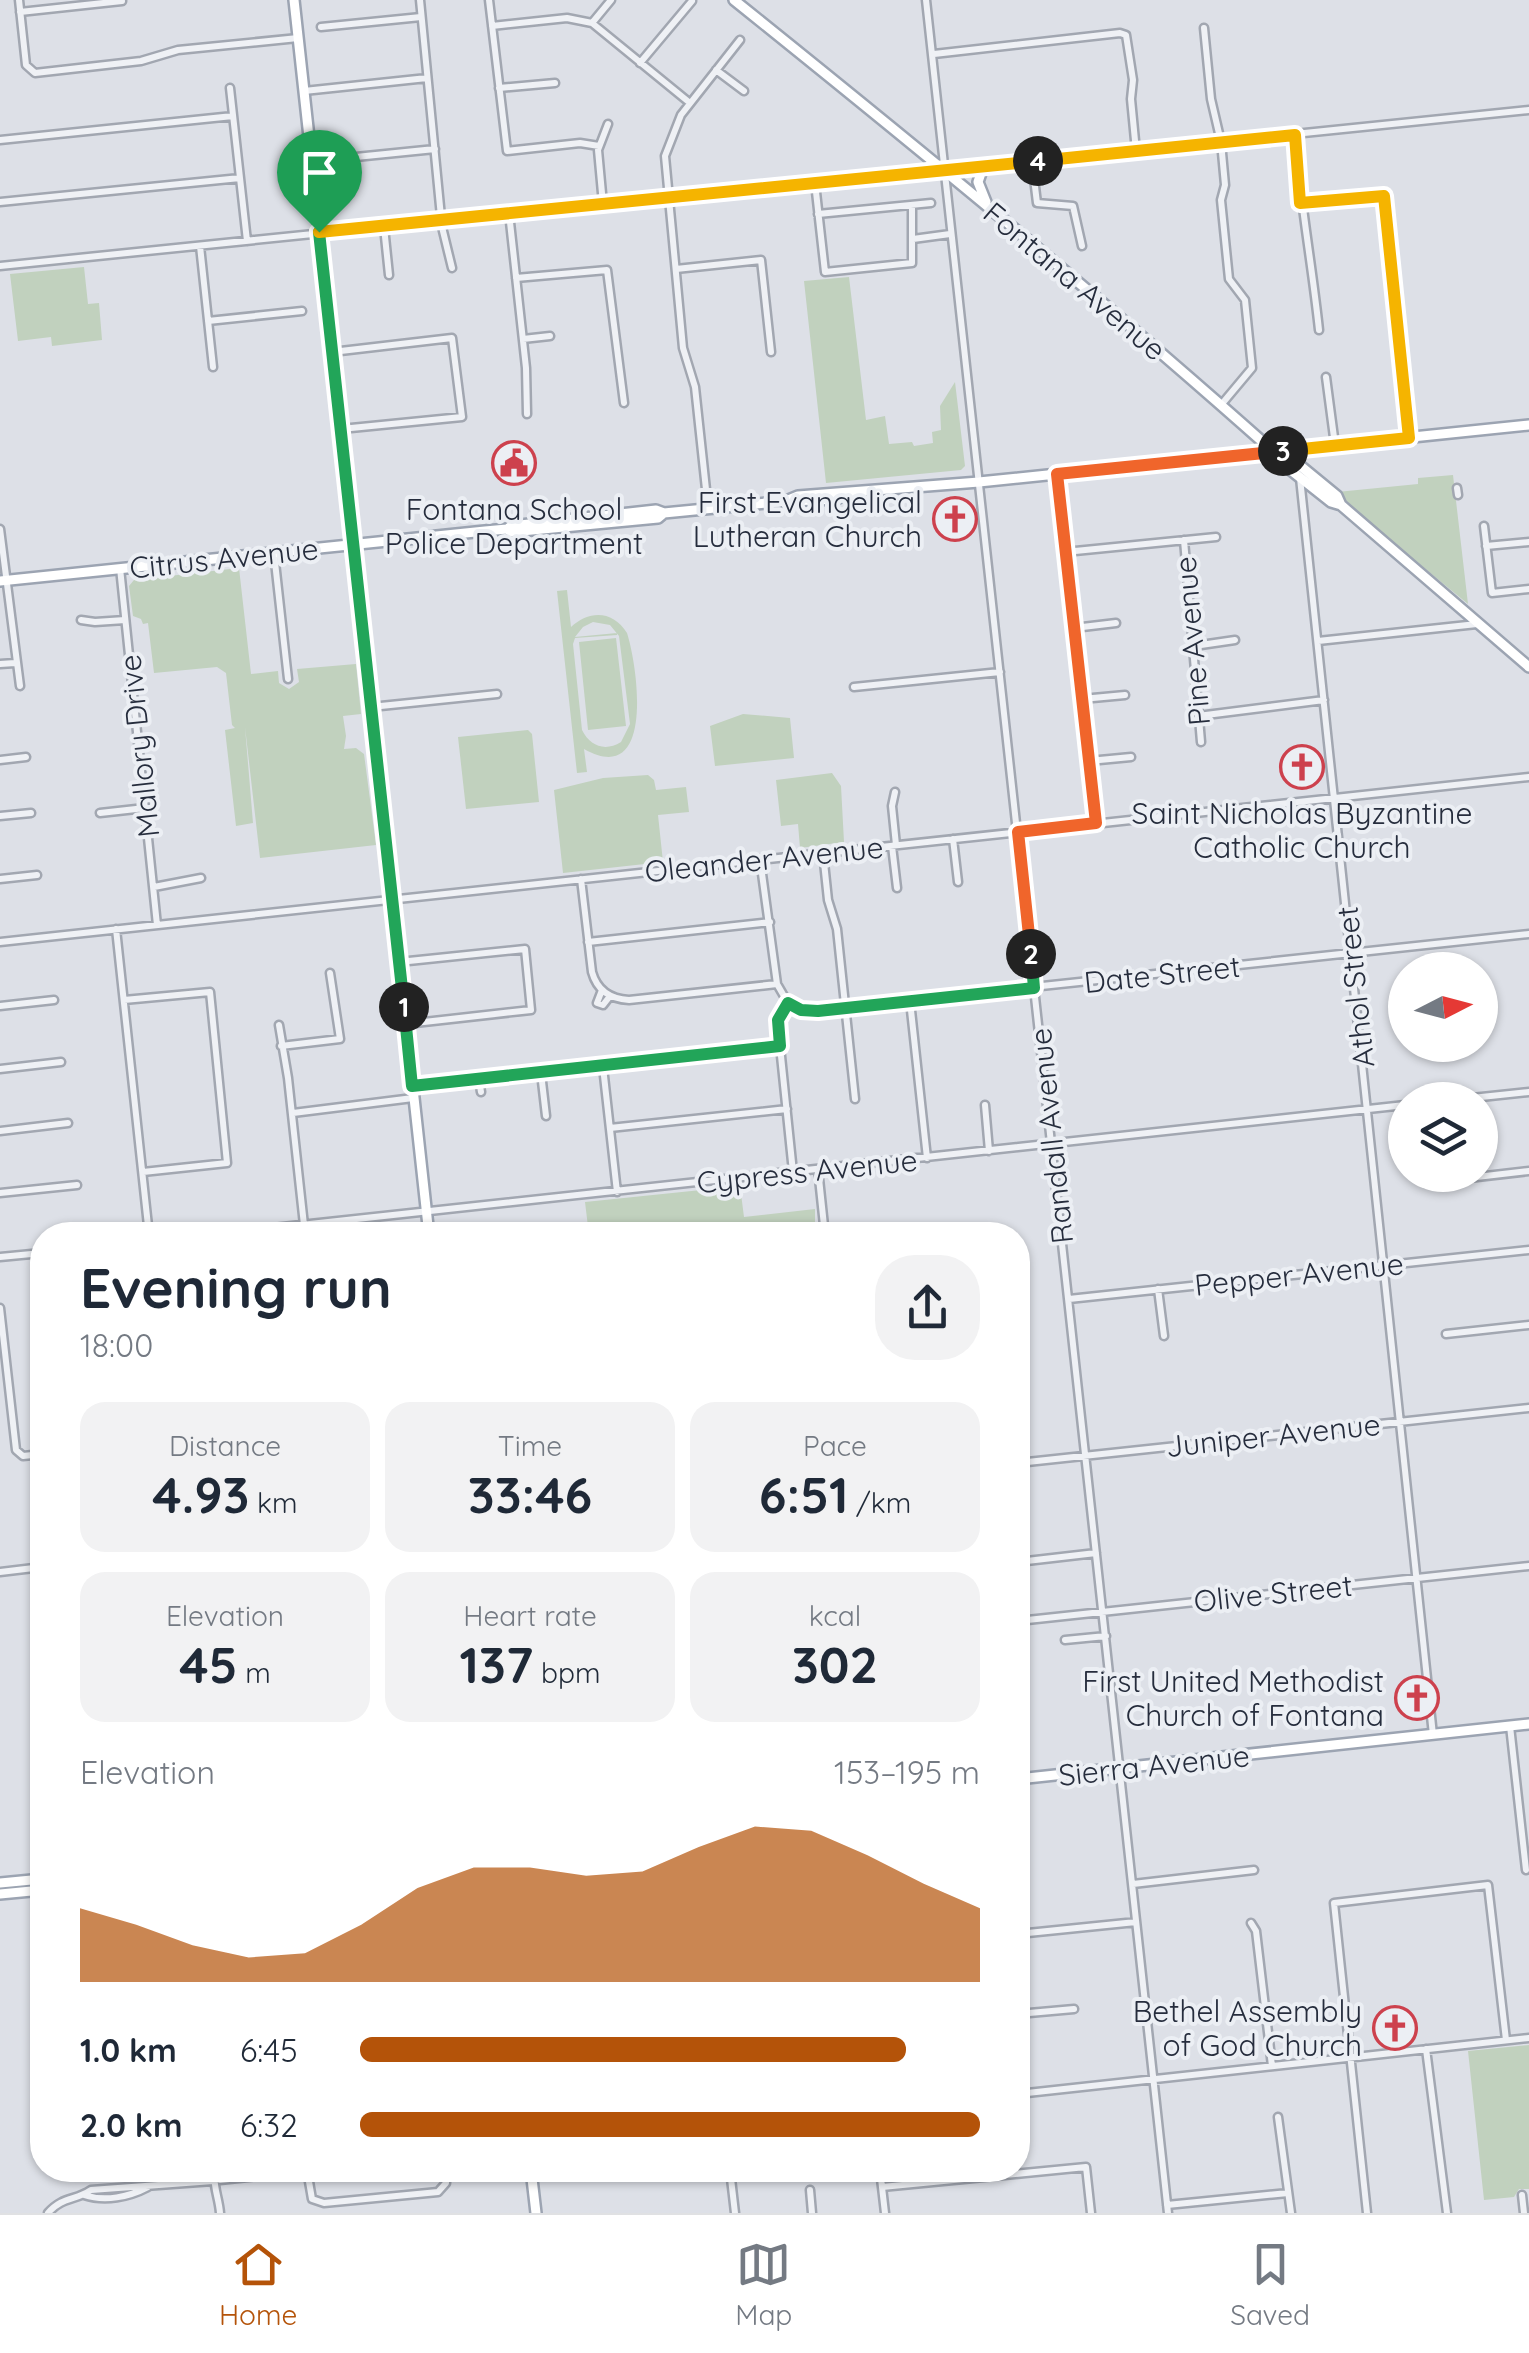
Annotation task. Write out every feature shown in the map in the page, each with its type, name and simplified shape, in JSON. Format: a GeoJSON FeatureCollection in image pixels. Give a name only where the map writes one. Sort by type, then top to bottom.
{"type":"FeatureCollection","features":[{"type":"Feature","properties":{"kind":"main road"},"geometry":{"type":"LineString","coordinates":[[294,0],[427,1222]]}},
{"type":"Feature","properties":{"kind":"main road","name":"Fontana Avenue"},"geometry":{"type":"LineString","coordinates":[[734,0],[946,171],[1274,452],[1292,458],[1302,473],[1337,496],[1341,505],[1529,668]]}},
{"type":"Feature","properties":{"kind":"main road"},"geometry":{"type":"LineString","coordinates":[[983,167],[978,182],[990,208]]}},
{"type":"Feature","properties":{"kind":"main road","name":"Citrus Avenue"},"geometry":{"type":"LineString","coordinates":[[3,580],[507,529],[656,510],[664,513],[837,492],[842,495],[978,482],[1529,425]]}},
{"type":"Feature","properties":{"kind":"main road"},"geometry":{"type":"LineString","coordinates":[[1244,426],[1248,443],[1244,455]]}},
{"type":"Feature","properties":{"kind":"main road"},"geometry":{"type":"LineString","coordinates":[[1302,473],[1306,449]]}},
{"type":"Feature","properties":{"kind":"main road","name":"Sierra Avenue"},"geometry":{"type":"LineString","coordinates":[[1030,1779],[1529,1724]]}},
{"type":"Feature","properties":{"kind":"main road"},"geometry":{"type":"LineString","coordinates":[[0,1883],[30,1880]]}},
{"type":"Feature","properties":{"kind":"main road"},"geometry":{"type":"LineString","coordinates":[[0,1894],[30,1891]]}},
{"type":"Feature","properties":{"kind":"main road"},"geometry":{"type":"LineString","coordinates":[[532,2182],[536,2213]]}},
{"type":"Feature","properties":{"kind":"street"},"geometry":{"type":"LineString","coordinates":[[19,0],[26,65],[34,73],[141,61],[178,50],[298,38]]}},
{"type":"Feature","properties":{"kind":"street"},"geometry":{"type":"LineString","coordinates":[[420,0],[442,220],[452,268]]}},
{"type":"Feature","properties":{"kind":"street"},"geometry":{"type":"LineString","coordinates":[[489,0],[506,151],[580,143],[599,146]]}},
{"type":"Feature","properties":{"kind":"street"},"geometry":{"type":"LineString","coordinates":[[592,23],[610,0]]}},
{"type":"Feature","properties":{"kind":"street","name":"Randall Avenue"},"geometry":{"type":"LineString","coordinates":[[926,0],[1168,2209]]}},
{"type":"Feature","properties":{"kind":"street"},"geometry":{"type":"LineString","coordinates":[[20,12],[122,1]]}},
{"type":"Feature","properties":{"kind":"street"},"geometry":{"type":"LineString","coordinates":[[640,63],[692,1]]}},
{"type":"Feature","properties":{"kind":"street"},"geometry":{"type":"LineString","coordinates":[[320,27],[421,17]]}},
{"type":"Feature","properties":{"kind":"street"},"geometry":{"type":"LineString","coordinates":[[492,26],[566,18],[592,23],[690,103]]}},
{"type":"Feature","properties":{"kind":"street"},"geometry":{"type":"LineString","coordinates":[[1204,28],[1211,99],[1221,142],[1225,185],[1221,200],[1229,279],[1245,300],[1252,368],[1221,405]]}},
{"type":"Feature","properties":{"kind":"street"},"geometry":{"type":"LineString","coordinates":[[934,54],[1126,35],[1133,80],[1136,151]]}},
{"type":"Feature","properties":{"kind":"street"},"geometry":{"type":"LineString","coordinates":[[708,508],[693,374],[683,348],[665,168],[668,145],[690,103],[740,40]]}},
{"type":"Feature","properties":{"kind":"street"},"geometry":{"type":"LineString","coordinates":[[716,70],[744,91]]}},
{"type":"Feature","properties":{"kind":"street"},"geometry":{"type":"LineString","coordinates":[[304,91],[428,78]]}},
{"type":"Feature","properties":{"kind":"street"},"geometry":{"type":"LineString","coordinates":[[500,88],[556,82]]}},
{"type":"Feature","properties":{"kind":"street"},"geometry":{"type":"LineString","coordinates":[[230,88],[247,241]]}},
{"type":"Feature","properties":{"kind":"street"},"geometry":{"type":"LineString","coordinates":[[0,266],[1529,110]]}},
{"type":"Feature","properties":{"kind":"street"},"geometry":{"type":"LineString","coordinates":[[0,140],[233,116]]}},
{"type":"Feature","properties":{"kind":"street"},"geometry":{"type":"LineString","coordinates":[[603,204],[599,146],[608,124]]}},
{"type":"Feature","properties":{"kind":"street"},"geometry":{"type":"LineString","coordinates":[[1295,135],[1300,203],[1308,232],[1319,330]]}},
{"type":"Feature","properties":{"kind":"street"},"geometry":{"type":"LineString","coordinates":[[336,159],[434,149]]}},
{"type":"Feature","properties":{"kind":"street"},"geometry":{"type":"LineString","coordinates":[[1032,162],[1037,203],[1073,206],[1082,246]]}},
{"type":"Feature","properties":{"kind":"street"},"geometry":{"type":"LineString","coordinates":[[0,202],[240,178]]}},
{"type":"Feature","properties":{"kind":"street"},"geometry":{"type":"LineString","coordinates":[[815,183],[825,272],[912,263],[912,205]]}},
{"type":"Feature","properties":{"kind":"street"},"geometry":{"type":"LineString","coordinates":[[1300,203],[1384,196],[1409,438]]}},
{"type":"Feature","properties":{"kind":"street"},"geometry":{"type":"LineString","coordinates":[[818,214],[931,203]]}},
{"type":"Feature","properties":{"kind":"street"},"geometry":{"type":"LineString","coordinates":[[509,214],[527,414]]}},
{"type":"Feature","properties":{"kind":"street"},"geometry":{"type":"LineString","coordinates":[[384,227],[389,275]]}},
{"type":"Feature","properties":{"kind":"street"},"geometry":{"type":"LineString","coordinates":[[912,239],[951,236]]}},
{"type":"Feature","properties":{"kind":"street"},"geometry":{"type":"LineString","coordinates":[[200,246],[213,368]]}},
{"type":"Feature","properties":{"kind":"street"},"geometry":{"type":"LineString","coordinates":[[676,269],[761,260],[772,352]]}},
{"type":"Feature","properties":{"kind":"street"},"geometry":{"type":"LineString","coordinates":[[516,278],[607,270],[624,403]]}},
{"type":"Feature","properties":{"kind":"street"},"geometry":{"type":"LineString","coordinates":[[208,321],[302,310]]}},
{"type":"Feature","properties":{"kind":"street"},"geometry":{"type":"LineString","coordinates":[[523,339],[550,336]]}},
{"type":"Feature","properties":{"kind":"street"},"geometry":{"type":"LineString","coordinates":[[332,352],[452,338],[462,418],[341,429]]}},
{"type":"Feature","properties":{"kind":"street"},"geometry":{"type":"LineString","coordinates":[[1326,377],[1335,446]]}},
{"type":"Feature","properties":{"kind":"street","name":"Athol Street"},"geometry":{"type":"LineString","coordinates":[[1302,473],[1433,1734]]}},
{"type":"Feature","properties":{"kind":"street"},"geometry":{"type":"LineString","coordinates":[[1057,474],[1096,823]]}},
{"type":"Feature","properties":{"kind":"street"},"geometry":{"type":"LineString","coordinates":[[1484,526],[1492,593],[1529,589]]}},
{"type":"Feature","properties":{"kind":"street"},"geometry":{"type":"LineString","coordinates":[[0,529],[3,580],[20,686]]}},
{"type":"Feature","properties":{"kind":"street"},"geometry":{"type":"LineString","coordinates":[[1066,552],[1216,538]]}},
{"type":"Feature","properties":{"kind":"street","name":"Pine Avenue"},"geometry":{"type":"LineString","coordinates":[[1184,540],[1200,742]]}},
{"type":"Feature","properties":{"kind":"street"},"geometry":{"type":"LineString","coordinates":[[1486,546],[1529,542]]}},
{"type":"Feature","properties":{"kind":"street"},"geometry":{"type":"LineString","coordinates":[[274,553],[288,679]]}},
{"type":"Feature","properties":{"kind":"street","name":"Mallory Drive"},"geometry":{"type":"LineString","coordinates":[[120,568],[158,924]]}},
{"type":"Feature","properties":{"kind":"street"},"geometry":{"type":"LineString","coordinates":[[81,620],[125,620]]}},
{"type":"Feature","properties":{"kind":"street"},"geometry":{"type":"LineString","coordinates":[[1074,628],[1116,624]]}},
{"type":"Feature","properties":{"kind":"street"},"geometry":{"type":"LineString","coordinates":[[1318,642],[1478,624]]}},
{"type":"Feature","properties":{"kind":"street"},"geometry":{"type":"LineString","coordinates":[[1194,646],[1235,640]]}},
{"type":"Feature","properties":{"kind":"street"},"geometry":{"type":"LineString","coordinates":[[0,664],[15,662]]}},
{"type":"Feature","properties":{"kind":"street"},"geometry":{"type":"LineString","coordinates":[[854,687],[1000,672]]}},
{"type":"Feature","properties":{"kind":"street"},"geometry":{"type":"LineString","coordinates":[[372,707],[497,694]]}},
{"type":"Feature","properties":{"kind":"street"},"geometry":{"type":"LineString","coordinates":[[1082,699],[1124,695]]}},
{"type":"Feature","properties":{"kind":"street"},"geometry":{"type":"LineString","coordinates":[[1198,716],[1324,700]]}},
{"type":"Feature","properties":{"kind":"street"},"geometry":{"type":"LineString","coordinates":[[0,760],[26,757]]}},
{"type":"Feature","properties":{"kind":"street"},"geometry":{"type":"LineString","coordinates":[[1088,761],[1132,757]]}},
{"type":"Feature","properties":{"kind":"street","name":"Oleander Avenue"},"geometry":{"type":"LineString","coordinates":[[0,942],[1529,777]]}},
{"type":"Feature","properties":{"kind":"street"},"geometry":{"type":"LineString","coordinates":[[895,792],[892,806],[897,888]]}},
{"type":"Feature","properties":{"kind":"street"},"geometry":{"type":"LineString","coordinates":[[100,814],[145,808]]}},
{"type":"Feature","properties":{"kind":"street"},"geometry":{"type":"LineString","coordinates":[[0,816],[31,812]]}},
{"type":"Feature","properties":{"kind":"street"},"geometry":{"type":"LineString","coordinates":[[953,839],[958,882]]}},
{"type":"Feature","properties":{"kind":"street"},"geometry":{"type":"LineString","coordinates":[[823,853],[828,900],[837,929],[854,1099]]}},
{"type":"Feature","properties":{"kind":"street"},"geometry":{"type":"LineString","coordinates":[[760,859],[777,984],[788,1003],[778,1020],[794,1172]]}},
{"type":"Feature","properties":{"kind":"street"},"geometry":{"type":"LineString","coordinates":[[0,879],[37,875]]}},
{"type":"Feature","properties":{"kind":"street"},"geometry":{"type":"LineString","coordinates":[[154,887],[201,878]]}},
{"type":"Feature","properties":{"kind":"street"},"geometry":{"type":"LineString","coordinates":[[581,879],[592,972],[606,993],[628,1000],[777,984]]}},
{"type":"Feature","properties":{"kind":"street"},"geometry":{"type":"LineString","coordinates":[[588,942],[770,922]]}},
{"type":"Feature","properties":{"kind":"street"},"geometry":{"type":"LineString","coordinates":[[116,929],[148,1222]]}},
{"type":"Feature","properties":{"kind":"street","name":"Date Street"},"geometry":{"type":"LineString","coordinates":[[788,1003],[808,1011],[845,1008],[1529,934]]}},
{"type":"Feature","properties":{"kind":"street"},"geometry":{"type":"LineString","coordinates":[[399,962],[524,949],[531,1010],[406,1024]]}},
{"type":"Feature","properties":{"kind":"street"},"geometry":{"type":"LineString","coordinates":[[281,1046],[340,1040],[330,973]]}},
{"type":"Feature","properties":{"kind":"street"},"geometry":{"type":"LineString","coordinates":[[124,1000],[210,992],[227,1163],[143,1172]]}},
{"type":"Feature","properties":{"kind":"street"},"geometry":{"type":"LineString","coordinates":[[0,1006],[54,1000]]}},
{"type":"Feature","properties":{"kind":"street"},"geometry":{"type":"LineString","coordinates":[[910,1001],[927,1158]]}},
{"type":"Feature","properties":{"kind":"street"},"geometry":{"type":"LineString","coordinates":[[278,1024],[304,1222]]}},
{"type":"Feature","properties":{"kind":"street"},"geometry":{"type":"LineString","coordinates":[[412,1086],[780,1046]]}},
{"type":"Feature","properties":{"kind":"street"},"geometry":{"type":"LineString","coordinates":[[0,1069],[61,1062]]}},
{"type":"Feature","properties":{"kind":"street"},"geometry":{"type":"LineString","coordinates":[[603,1067],[617,1192]]}},
{"type":"Feature","properties":{"kind":"street"},"geometry":{"type":"LineString","coordinates":[[541,1073],[546,1116]]}},
{"type":"Feature","properties":{"kind":"street"},"geometry":{"type":"LineString","coordinates":[[479,1080],[480,1092]]}},
{"type":"Feature","properties":{"kind":"street"},"geometry":{"type":"LineString","coordinates":[[1498,1095],[1529,1092]]}},
{"type":"Feature","properties":{"kind":"street"},"geometry":{"type":"LineString","coordinates":[[292,1112],[413,1098]]}},
{"type":"Feature","properties":{"kind":"street"},"geometry":{"type":"LineString","coordinates":[[985,1104],[990,1152]]}},
{"type":"Feature","properties":{"kind":"street","name":"Cypress Avenue"},"geometry":{"type":"LineString","coordinates":[[332,1222],[1388,1107]]}},
{"type":"Feature","properties":{"kind":"street"},"geometry":{"type":"LineString","coordinates":[[610,1128],[787,1109]]}},
{"type":"Feature","properties":{"kind":"street"},"geometry":{"type":"LineString","coordinates":[[0,1130],[68,1123]]}},
{"type":"Feature","properties":{"kind":"street"},"geometry":{"type":"LineString","coordinates":[[818,1169],[824,1222]]}},
{"type":"Feature","properties":{"kind":"street"},"geometry":{"type":"LineString","coordinates":[[1498,1175],[1529,1171]]}},
{"type":"Feature","properties":{"kind":"street"},"geometry":{"type":"LineString","coordinates":[[0,1193],[77,1185]]}},
{"type":"Feature","properties":{"kind":"street","name":"Pepper Avenue"},"geometry":{"type":"LineString","coordinates":[[1069,1300],[1529,1250]]}},
{"type":"Feature","properties":{"kind":"street"},"geometry":{"type":"LineString","coordinates":[[0,1258],[30,1254]]}},
{"type":"Feature","properties":{"kind":"street"},"geometry":{"type":"LineString","coordinates":[[1158,1289],[1164,1336]]}},
{"type":"Feature","properties":{"kind":"street"},"geometry":{"type":"LineString","coordinates":[[0,1308],[16,1450],[23,1456],[30,1455]]}},
{"type":"Feature","properties":{"kind":"street"},"geometry":{"type":"LineString","coordinates":[[1446,1334],[1529,1325]]}},
{"type":"Feature","properties":{"kind":"street","name":"Juniper Avenue"},"geometry":{"type":"LineString","coordinates":[[1030,1462],[1529,1408]]}},
{"type":"Feature","properties":{"kind":"street"},"geometry":{"type":"LineString","coordinates":[[1030,1561],[1096,1553]]}},
{"type":"Feature","properties":{"kind":"street","name":"Olive Street"},"geometry":{"type":"LineString","coordinates":[[1030,1620],[1529,1566]]}},
{"type":"Feature","properties":{"kind":"street"},"geometry":{"type":"LineString","coordinates":[[0,1572],[30,1568]]}},
{"type":"Feature","properties":{"kind":"street"},"geometry":{"type":"LineString","coordinates":[[1065,1640],[1106,1636]]}},
{"type":"Feature","properties":{"kind":"street"},"geometry":{"type":"LineString","coordinates":[[1510,1726],[1526,1870]]}},
{"type":"Feature","properties":{"kind":"street"},"geometry":{"type":"LineString","coordinates":[[1133,1884],[1254,1870]]}},
{"type":"Feature","properties":{"kind":"street"},"geometry":{"type":"LineString","coordinates":[[1366,2213],[1334,1903],[1488,1885],[1506,2040]]}},
{"type":"Feature","properties":{"kind":"street"},"geometry":{"type":"LineString","coordinates":[[1030,1933],[1136,1922]]}},
{"type":"Feature","properties":{"kind":"street"},"geometry":{"type":"LineString","coordinates":[[1251,1924],[1256,1931],[1272,2066]]}},
{"type":"Feature","properties":{"kind":"street"},"geometry":{"type":"LineString","coordinates":[[1030,2013],[1074,2008]]}},
{"type":"Feature","properties":{"kind":"street"},"geometry":{"type":"LineString","coordinates":[[1030,2093],[1529,2038]]}},
{"type":"Feature","properties":{"kind":"street"},"geometry":{"type":"LineString","coordinates":[[1426,2049],[1446,2213]]}},
{"type":"Feature","properties":{"kind":"street"},"geometry":{"type":"LineString","coordinates":[[1278,2118],[1291,2213]]}},
{"type":"Feature","properties":{"kind":"street"},"geometry":{"type":"LineString","coordinates":[[1030,2173],[1086,2167],[1091,2213]]}},
{"type":"Feature","properties":{"kind":"street"},"geometry":{"type":"LineString","coordinates":[[83,2195],[90,2190],[122,2186],[148,2188],[199,2182]]}},
{"type":"Feature","properties":{"kind":"street"},"geometry":{"type":"LineString","coordinates":[[216,2182],[221,2213]]}},
{"type":"Feature","properties":{"kind":"street"},"geometry":{"type":"LineString","coordinates":[[309,2182],[312,2198],[324,2203],[438,2192],[446,2182]]}},
{"type":"Feature","properties":{"kind":"street"},"geometry":{"type":"LineString","coordinates":[[731,2182],[735,2213]]}},
{"type":"Feature","properties":{"kind":"street"},"geometry":{"type":"LineString","coordinates":[[881,2182],[886,2213]]}},
{"type":"Feature","properties":{"kind":"street"},"geometry":{"type":"LineString","coordinates":[[882,2188],[940,2182]]}},
{"type":"Feature","properties":{"kind":"street"},"geometry":{"type":"LineString","coordinates":[[103,2198],[122,2186]]}},
{"type":"Feature","properties":{"kind":"street"},"geometry":{"type":"LineString","coordinates":[[48,2213],[62,2200],[83,2195],[128,2196],[148,2188]]}},
{"type":"Feature","properties":{"kind":"street"},"geometry":{"type":"LineString","coordinates":[[810,2190],[812,2213]]}},
{"type":"Feature","properties":{"kind":"street"},"geometry":{"type":"LineString","coordinates":[[1168,2209],[1288,2192]]}},
{"type":"Feature","properties":{"kind":"street"},"geometry":{"type":"LineString","coordinates":[[1522,2196],[1524,2213]]}},
{"type":"Feature","properties":{"kind":"green space"},"geometry":{"type":"Polygon","coordinates":[[[84,267],[88,304],[99,303],[102,340],[52,346],[51,337],[18,341],[10,274],[84,267]]]}},
{"type":"Feature","properties":{"kind":"green space"},"geometry":{"type":"Polygon","coordinates":[[[849,277],[866,420],[885,416],[889,444],[933,443],[932,432],[941,430],[940,406],[955,382],[965,466],[961,470],[826,483],[804,281],[849,277]]]}},
{"type":"Feature","properties":{"kind":"green space"},"geometry":{"type":"Polygon","coordinates":[[[1453,475],[1468,604],[1340,499],[1337,492],[1418,484],[1418,478],[1453,475]]]}},
{"type":"Feature","properties":{"kind":"green space"},"geometry":{"type":"Polygon","coordinates":[[[239,568],[251,674],[278,671],[279,683],[289,689],[299,682],[297,669],[356,664],[361,714],[343,716],[344,749],[356,748],[364,754],[376,845],[260,858],[245,727],[253,823],[236,826],[225,730],[235,728],[226,673],[217,667],[154,673],[148,623],[143,624],[133,616],[129,586],[134,580],[239,568]]]}},
{"type":"Feature","properties":{"kind":"green space"},"geometry":{"type":"Polygon","coordinates":[[[567,590],[571,627],[600,615],[615,620],[627,633],[637,695],[632,739],[622,753],[607,757],[584,749],[587,772],[577,773],[557,591],[567,590]],[[593,622],[575,637],[617,633],[610,625],[593,622]],[[619,636],[575,638],[585,736],[604,747],[615,745],[621,742],[630,724],[619,636]]]}},
{"type":"Feature","properties":{"kind":"green space"},"geometry":{"type":"Polygon","coordinates":[[[616,638],[626,726],[588,730],[579,642],[616,638]]]}},
{"type":"Feature","properties":{"kind":"green space"},"geometry":{"type":"Polygon","coordinates":[[[743,714],[790,718],[794,758],[715,766],[710,726],[743,714]]]}},
{"type":"Feature","properties":{"kind":"green space"},"geometry":{"type":"Polygon","coordinates":[[[528,730],[532,734],[539,802],[466,809],[458,737],[528,730]]]}},
{"type":"Feature","properties":{"kind":"green space"},"geometry":{"type":"Polygon","coordinates":[[[832,773],[841,786],[844,842],[800,848],[798,824],[781,826],[776,780],[832,773]]]}},
{"type":"Feature","properties":{"kind":"green space"},"geometry":{"type":"Polygon","coordinates":[[[648,775],[656,790],[686,787],[689,812],[658,815],[663,862],[563,873],[554,790],[603,778],[648,775]]]}},
{"type":"Feature","properties":{"kind":"green space"},"geometry":{"type":"Polygon","coordinates":[[[740,1186],[744,1217],[815,1209],[815,1222],[587,1222],[585,1202],[740,1186]]]}},
{"type":"Feature","properties":{"kind":"green space"},"geometry":{"type":"Polygon","coordinates":[[[1529,2045],[1529,2189],[1519,2189],[1514,2197],[1484,2200],[1468,2051],[1529,2045]]]}},
{"type":"Feature","properties":{"kind":"place","name":"Fontana School Police Department"},"geometry":{"type":"Point","coordinates":[514,463]}},
{"type":"Feature","properties":{"kind":"place","name":"First Evangelical Lutheran Church"},"geometry":{"type":"Point","coordinates":[955,519]}},
{"type":"Feature","properties":{"kind":"place","name":"Saint Nicholas Byzantine Catholic Church"},"geometry":{"type":"Point","coordinates":[1302,767]}},
{"type":"Feature","properties":{"kind":"place","name":"First United Methodist Church of Fontana"},"geometry":{"type":"Point","coordinates":[1417,1698]}},
{"type":"Feature","properties":{"kind":"place","name":"Bethel Assembly of God Church"},"geometry":{"type":"Point","coordinates":[1395,2028]}},
{"type":"Feature","properties":{"kind":"route"},"geometry":{"type":"LineString","coordinates":[[1295,135],[1300,203],[1384,196],[1409,438],[1057,474],[1096,823],[1018,832],[1034,988],[818,1011],[801,1010],[788,1003],[778,1020],[780,1046],[412,1086],[319,232],[1295,135]]}}]}
